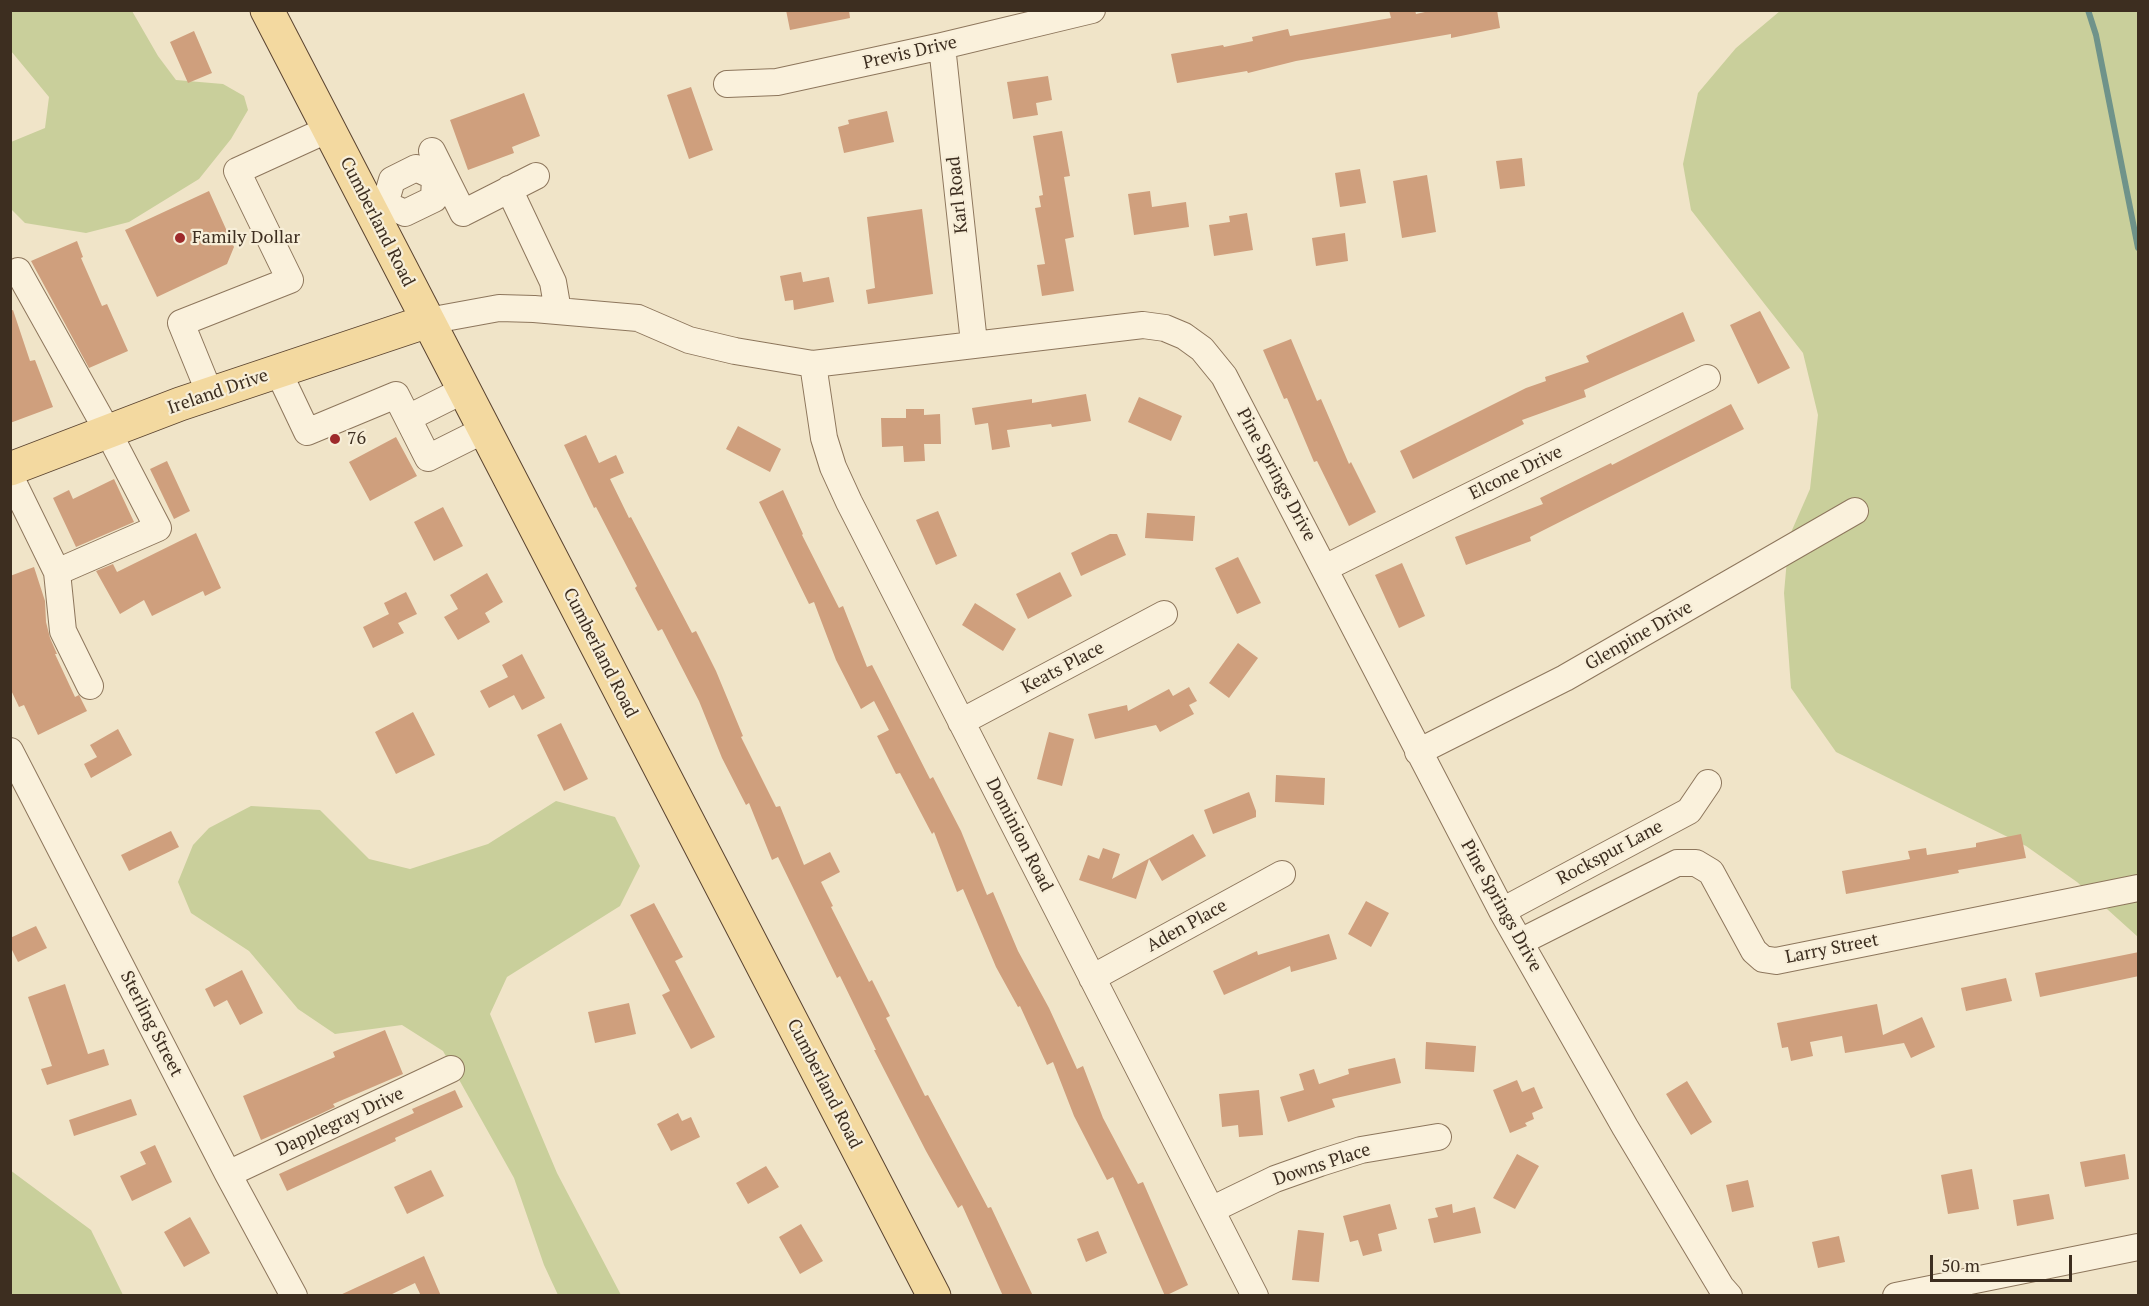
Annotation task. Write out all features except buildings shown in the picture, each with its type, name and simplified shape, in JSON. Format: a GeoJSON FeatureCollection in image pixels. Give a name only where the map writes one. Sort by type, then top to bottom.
{"type":"FeatureCollection","features":[{"type":"Feature","properties":{"kind":"main road","name":"Cumberland Road"},"geometry":{"type":"LineString","coordinates":[[267,10],[329,129],[378,207],[428,321],[934,1296]]}},
{"type":"Feature","properties":{"kind":"main road","name":"Ireland Drive"},"geometry":{"type":"LineString","coordinates":[[10,469],[210,394],[428,321]]}},
{"type":"Feature","properties":{"kind":"street","name":"Previs Drive"},"geometry":{"type":"LineString","coordinates":[[727,84],[777,82],[1092,10]]}},
{"type":"Feature","properties":{"kind":"street","name":"Karl Road"},"geometry":{"type":"LineString","coordinates":[[942,46],[974,344]]}},
{"type":"Feature","properties":{"kind":"street"},"geometry":{"type":"LineString","coordinates":[[210,394],[181,323],[290,280],[237,171],[329,129]]}},
{"type":"Feature","properties":{"kind":"street"},"geometry":{"type":"LineString","coordinates":[[378,207],[405,213],[434,200],[437,167],[463,213],[536,176]]}},
{"type":"Feature","properties":{"kind":"street"},"geometry":{"type":"LineString","coordinates":[[509,189],[553,282],[558,311]]}},
{"type":"Feature","properties":{"kind":"street"},"geometry":{"type":"LineString","coordinates":[[18,271],[108,432],[158,528],[57,572]]}},
{"type":"Feature","properties":{"kind":"street","name":"Pine Springs Drive"},"geometry":{"type":"LineString","coordinates":[[428,321],[499,308],[638,318],[689,340],[735,351],[813,364],[1143,325],[1164,328],[1184,336],[1202,349],[1224,376],[1502,911],[1637,1147],[1720,1287],[1729,1296]]}},
{"type":"Feature","properties":{"kind":"street","name":"Dominion Road"},"geometry":{"type":"LineString","coordinates":[[813,364],[824,438],[833,467],[849,502],[1255,1296]]}},
{"type":"Feature","properties":{"kind":"street"},"geometry":{"type":"LineString","coordinates":[[278,371],[307,432],[396,395],[428,458],[484,430]]}},
{"type":"Feature","properties":{"kind":"street","name":"Elcone Drive"},"geometry":{"type":"LineString","coordinates":[[1325,568],[1707,378]]}},
{"type":"Feature","properties":{"kind":"street"},"geometry":{"type":"LineString","coordinates":[[408,418],[464,390]]}},
{"type":"Feature","properties":{"kind":"street"},"geometry":{"type":"LineString","coordinates":[[10,476],[57,572],[63,631],[90,686]]}},
{"type":"Feature","properties":{"kind":"street","name":"Glenpine Drive"},"geometry":{"type":"LineString","coordinates":[[1418,752],[1565,678],[1855,511]]}},
{"type":"Feature","properties":{"kind":"street","name":"Keats Place"},"geometry":{"type":"LineString","coordinates":[[961,722],[1164,614]]}},
{"type":"Feature","properties":{"kind":"street","name":"Sterling Street"},"geometry":{"type":"LineString","coordinates":[[10,751],[228,1174],[294,1296]]}},
{"type":"Feature","properties":{"kind":"street","name":"Rockspur Lane"},"geometry":{"type":"LineString","coordinates":[[1502,911],[1689,811],[1708,783]]}},
{"type":"Feature","properties":{"kind":"street","name":"Larry Street"},"geometry":{"type":"LineString","coordinates":[[1520,942],[1677,862],[1696,863],[1711,872],[1754,951],[1763,959],[1776,961],[2139,888]]}},
{"type":"Feature","properties":{"kind":"street","name":"Aden Place"},"geometry":{"type":"LineString","coordinates":[[1092,978],[1282,874]]}},
{"type":"Feature","properties":{"kind":"street","name":"Dapplegray Drive"},"geometry":{"type":"LineString","coordinates":[[228,1174],[451,1070]]}},
{"type":"Feature","properties":{"kind":"street","name":"Downs Place"},"geometry":{"type":"LineString","coordinates":[[1211,1210],[1275,1179],[1320,1163],[1361,1150],[1438,1137]]}},
{"type":"Feature","properties":{"kind":"street"},"geometry":{"type":"LineString","coordinates":[[1896,1296],[2139,1247]]}},
{"type":"Feature","properties":{"kind":"green space"},"geometry":{"type":"Polygon","coordinates":[[[11,11],[132,11],[158,56],[176,80],[223,84],[244,96],[248,110],[231,139],[199,179],[129,222],[86,233],[25,223],[11,209],[11,142],[45,128],[49,97],[11,51],[11,11]]]}},
{"type":"Feature","properties":{"kind":"green space"},"geometry":{"type":"Polygon","coordinates":[[[1780,11],[2138,11],[2138,937],[2077,882],[2026,846],[1836,752],[1791,688],[1784,593],[1789,537],[1810,489],[1818,415],[1803,353],[1691,210],[1683,164],[1698,93],[1736,48],[1780,11]]]}},
{"type":"Feature","properties":{"kind":"green space"},"geometry":{"type":"Polygon","coordinates":[[[556,801],[615,817],[640,866],[620,906],[507,977],[490,1014],[557,1173],[621,1295],[558,1295],[544,1265],[514,1178],[443,1051],[402,1025],[335,1034],[298,1009],[249,951],[191,913],[178,882],[193,845],[209,828],[251,806],[320,810],[369,859],[410,869],[488,844],[556,801]]]}},
{"type":"Feature","properties":{"kind":"green space"},"geometry":{"type":"Polygon","coordinates":[[[10,1170],[91,1230],[123,1295],[11,1295],[10,1170]]]}},
{"type":"Feature","properties":{"kind":"waterway"},"geometry":{"type":"LineString","coordinates":[[2088,10],[2096,35],[2138,248]]}},
{"type":"Feature","properties":{"kind":"place","name":"Family Dollar"},"geometry":{"type":"Point","coordinates":[180,238]}},
{"type":"Feature","properties":{"kind":"place","name":"76"},"geometry":{"type":"Point","coordinates":[335,439]}}]}
